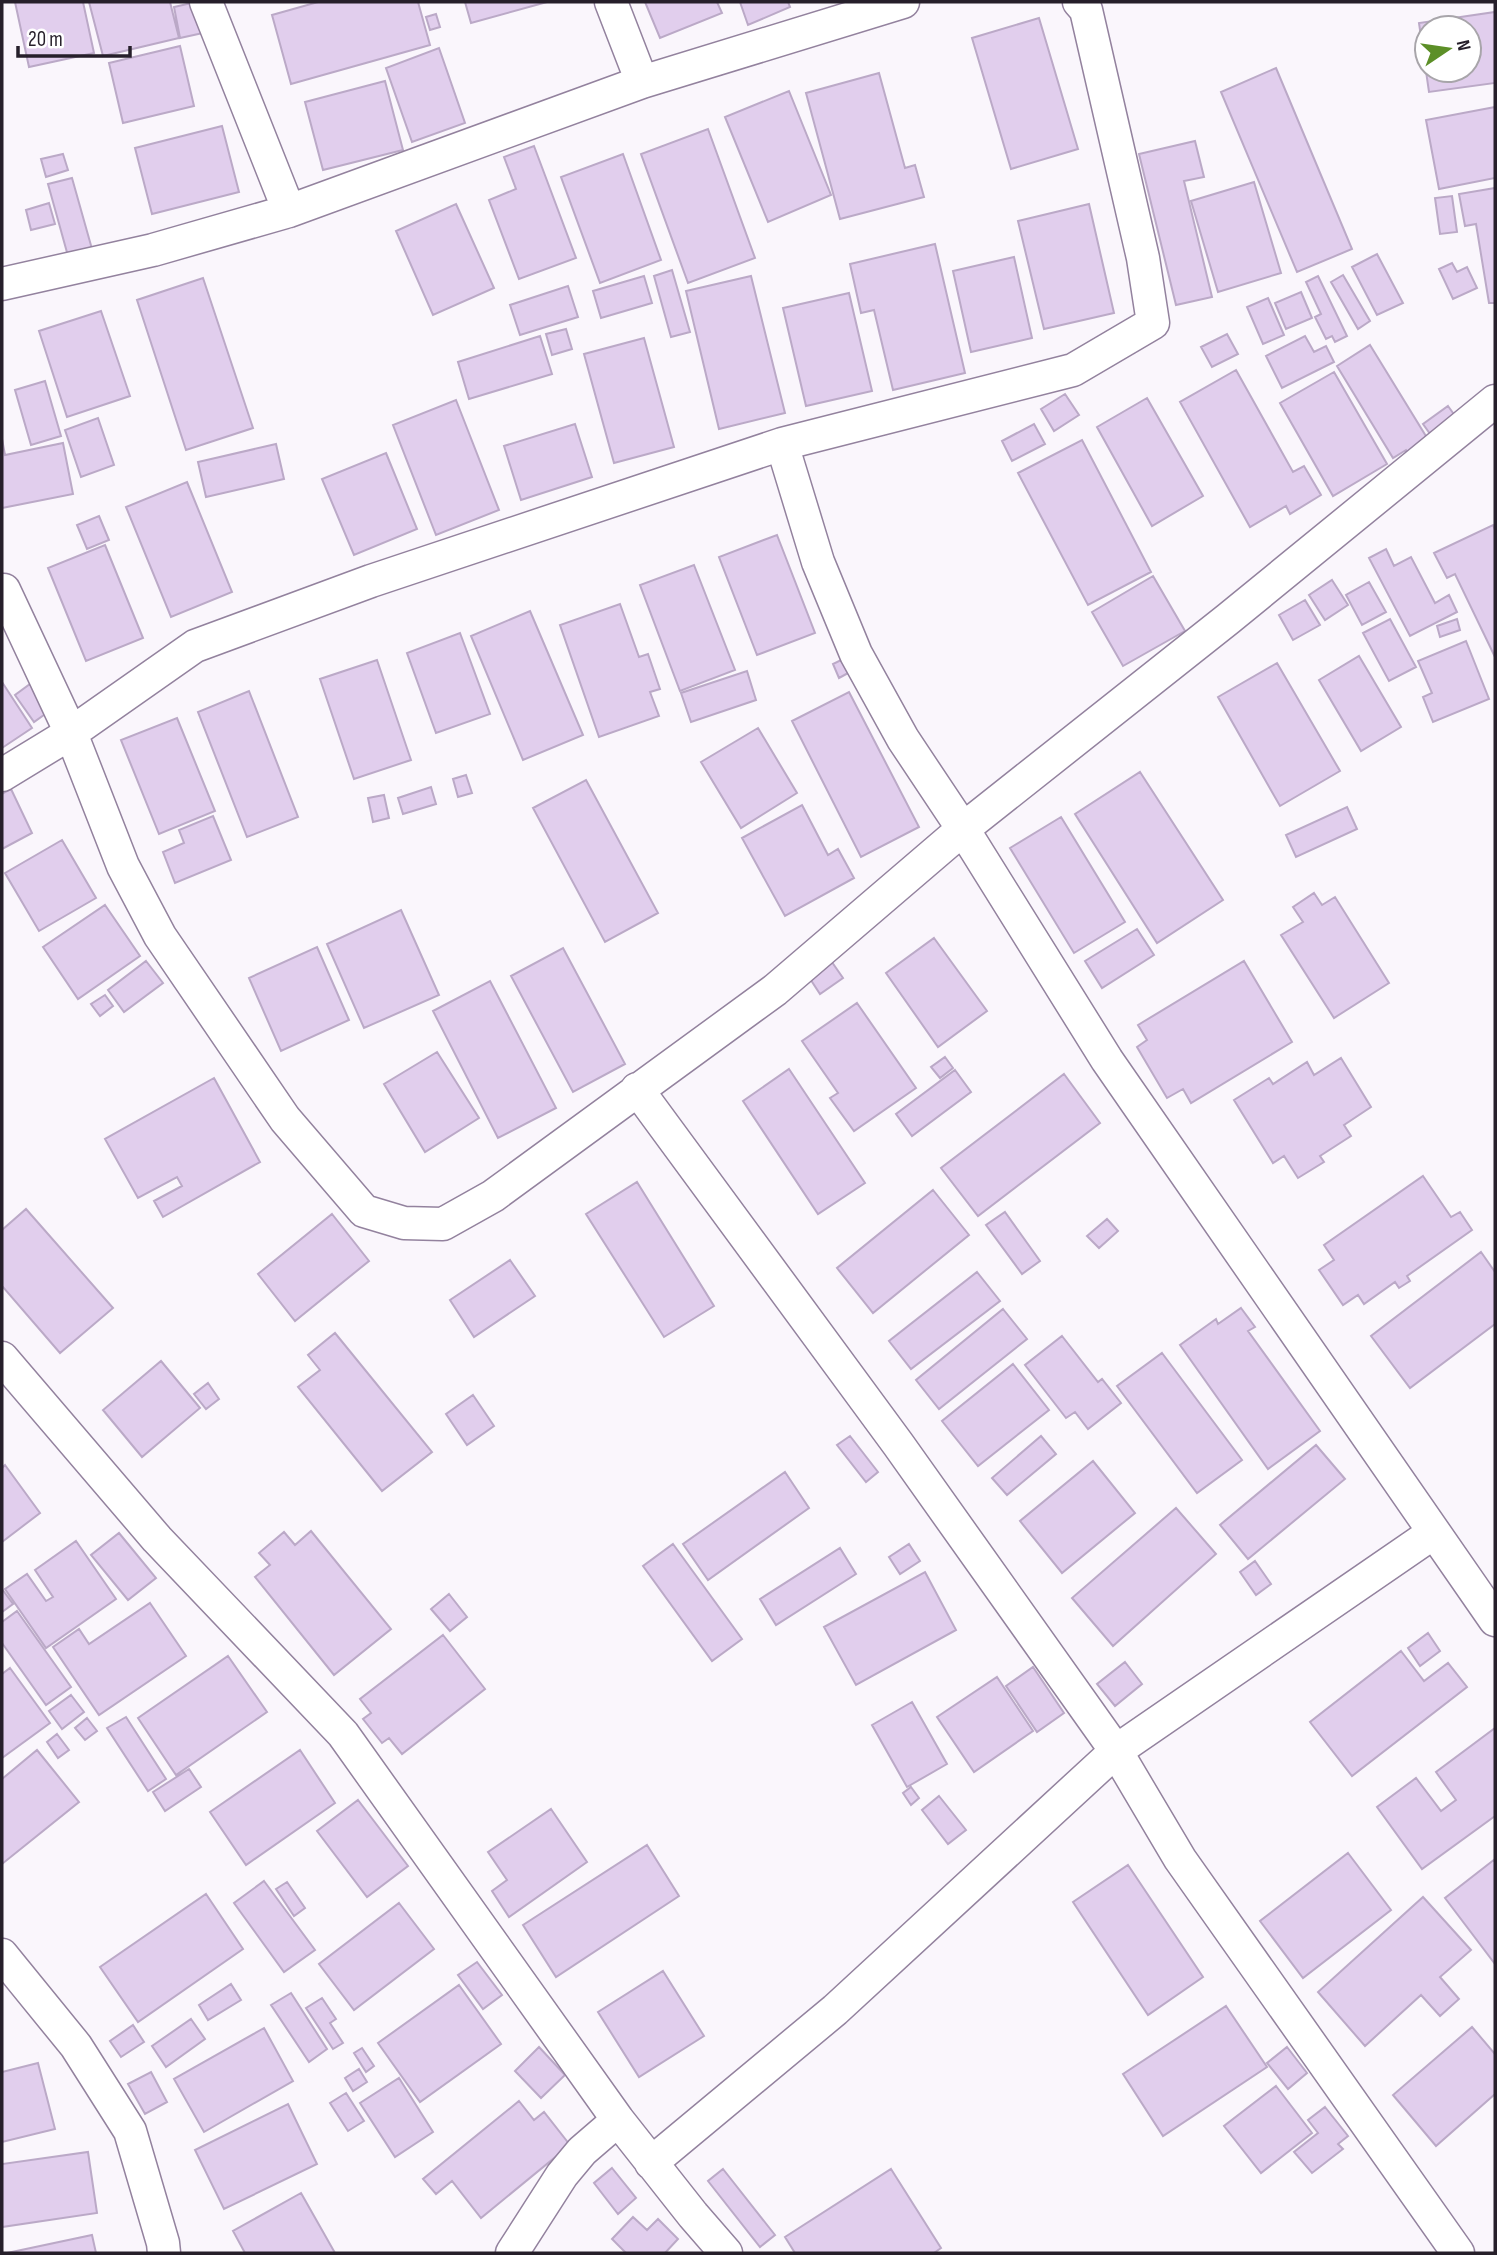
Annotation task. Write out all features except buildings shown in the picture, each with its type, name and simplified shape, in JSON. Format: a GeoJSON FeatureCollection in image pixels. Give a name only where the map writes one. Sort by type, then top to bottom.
{"type":"FeatureCollection","features":[{"type":"Feature","properties":{"kind":"street"},"geometry":{"type":"LineString","coordinates":[[206,2],[289,211]]}},
{"type":"Feature","properties":{"kind":"street"},"geometry":{"type":"LineString","coordinates":[[611,2],[642,82]]}},
{"type":"Feature","properties":{"kind":"street"},"geometry":{"type":"LineString","coordinates":[[2,284],[153,250],[289,211],[642,82],[903,2]]}},
{"type":"Feature","properties":{"kind":"street"},"geometry":{"type":"LineString","coordinates":[[2,775],[71,733],[195,646],[371,581],[782,444],[1073,370],[1153,323],[1143,258],[1086,10],[1079,2]]}},
{"type":"Feature","properties":{"kind":"street"},"geometry":{"type":"LineString","coordinates":[[4,590],[71,733],[123,866],[160,936],[285,1119],[364,1211],[404,1223],[443,1224],[493,1196],[775,990],[963,829],[1228,619],[1495,401]]}},
{"type":"Feature","properties":{"kind":"street"},"geometry":{"type":"LineString","coordinates":[[782,444],[818,562],[856,654],[903,739],[963,829],[1107,1060],[1495,1620]]}},
{"type":"Feature","properties":{"kind":"street"},"geometry":{"type":"LineString","coordinates":[[637,1089],[898,1444],[1116,1751],[1180,1859],[1458,2253]]}},
{"type":"Feature","properties":{"kind":"street"},"geometry":{"type":"LineString","coordinates":[[2,1358],[157,1539],[343,1734],[618,2119],[726,2253]]}},
{"type":"Feature","properties":{"kind":"street"},"geometry":{"type":"LineString","coordinates":[[651,2163],[835,2010],[1116,1751],[1433,1533]]}},
{"type":"Feature","properties":{"kind":"street"},"geometry":{"type":"LineString","coordinates":[[2,1955],[76,2046],[130,2131],[164,2253]]}},
{"type":"Feature","properties":{"kind":"street"},"geometry":{"type":"LineString","coordinates":[[512,2253],[562,2175],[582,2151],[618,2119]]}}]}
